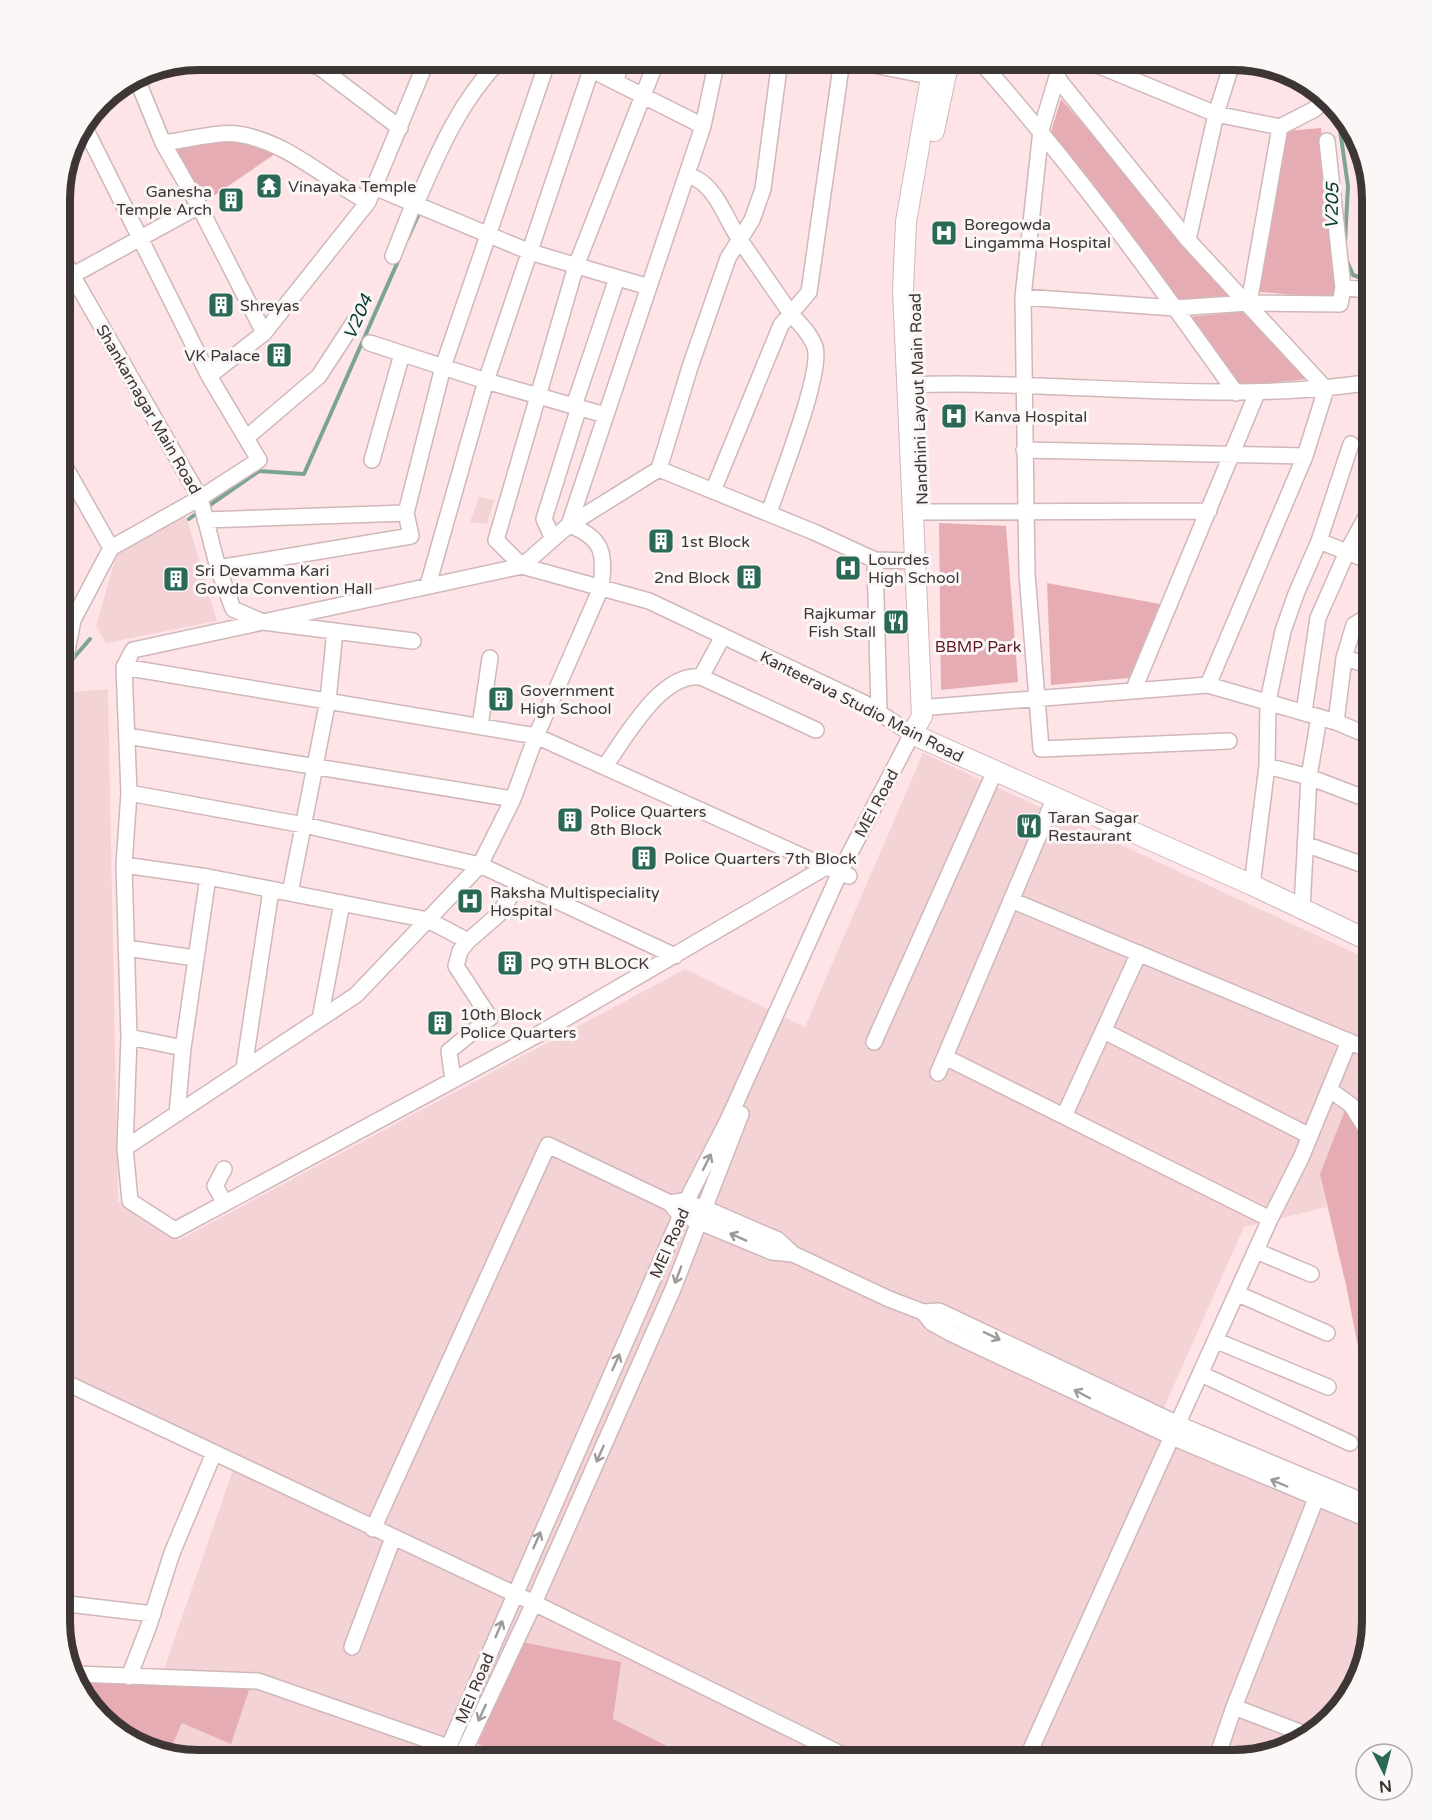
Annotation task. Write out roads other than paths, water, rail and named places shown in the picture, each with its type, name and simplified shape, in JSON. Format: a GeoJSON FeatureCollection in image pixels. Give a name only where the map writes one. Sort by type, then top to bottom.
{"type":"FeatureCollection","features":[{"type":"Feature","properties":{"kind":"main road","name":"Nandhini Layout Main Road"},"geometry":{"type":"LineString","coordinates":[[916,736],[932,716],[917,511],[912,385],[917,225],[939,71]]}},
{"type":"Feature","properties":{"kind":"main road"},"geometry":{"type":"LineString","coordinates":[[916,736],[922,716],[914,561],[917,511]]}},
{"type":"Feature","properties":{"kind":"main road","name":"Kanteerava Studio Main Road"},"geometry":{"type":"LineString","coordinates":[[916,736],[1252,885],[1361,937]]}},
{"type":"Feature","properties":{"kind":"street"},"geometry":{"type":"LineString","coordinates":[[322,70],[400,128]]}},
{"type":"Feature","properties":{"kind":"street"},"geometry":{"type":"LineString","coordinates":[[209,376],[264,333],[368,202],[422,70]]}},
{"type":"Feature","properties":{"kind":"street"},"geometry":{"type":"LineString","coordinates":[[393,256],[418,207],[444,137],[477,83],[490,70]]}},
{"type":"Feature","properties":{"kind":"street"},"geometry":{"type":"LineString","coordinates":[[218,568],[409,537],[413,534],[406,513],[443,368],[544,70]]}},
{"type":"Feature","properties":{"kind":"street"},"geometry":{"type":"LineString","coordinates":[[428,585],[486,381],[591,70]]}},
{"type":"Feature","properties":{"kind":"street"},"geometry":{"type":"LineString","coordinates":[[592,70],[703,126]]}},
{"type":"Feature","properties":{"kind":"street"},"geometry":{"type":"LineString","coordinates":[[616,81],[619,70]]}},
{"type":"Feature","properties":{"kind":"street"},"geometry":{"type":"LineString","coordinates":[[653,70],[576,266],[496,540],[522,566],[569,525],[659,469],[690,367],[728,258],[752,220],[763,189],[779,71]]}},
{"type":"Feature","properties":{"kind":"street"},"geometry":{"type":"LineString","coordinates":[[569,525],[703,126],[715,70]]}},
{"type":"Feature","properties":{"kind":"street"},"geometry":{"type":"LineString","coordinates":[[713,491],[781,325],[809,292],[841,71]]}},
{"type":"Feature","properties":{"kind":"street"},"geometry":{"type":"LineString","coordinates":[[989,71],[1041,130],[1236,393]]}},
{"type":"Feature","properties":{"kind":"street"},"geometry":{"type":"LineString","coordinates":[[1060,71],[1041,130],[1023,297],[1027,574],[1041,749],[1229,741]]}},
{"type":"Feature","properties":{"kind":"street"},"geometry":{"type":"LineString","coordinates":[[1111,71],[1216,114],[1280,127],[1320,104]]}},
{"type":"Feature","properties":{"kind":"street"},"geometry":{"type":"LineString","coordinates":[[1188,240],[1216,114],[1230,71]]}},
{"type":"Feature","properties":{"kind":"street"},"geometry":{"type":"LineString","coordinates":[[1058,79],[1188,240],[1249,303],[1326,389]]}},
{"type":"Feature","properties":{"kind":"street"},"geometry":{"type":"LineString","coordinates":[[140,86],[163,143],[199,206],[264,333]]}},
{"type":"Feature","properties":{"kind":"street"},"geometry":{"type":"LineString","coordinates":[[1249,303],[1280,127]]}},
{"type":"Feature","properties":{"kind":"street"},"geometry":{"type":"LineString","coordinates":[[163,143],[236,134],[287,150],[324,177],[368,202]]}},
{"type":"Feature","properties":{"kind":"street"},"geometry":{"type":"LineString","coordinates":[[71,636],[74,620],[111,548],[203,509],[259,460],[209,376],[88,135]]}},
{"type":"Feature","properties":{"kind":"street"},"geometry":{"type":"LineString","coordinates":[[1023,297],[1175,308],[1249,303],[1340,304],[1343,288],[1327,141]]}},
{"type":"Feature","properties":{"kind":"street"},"geometry":{"type":"LineString","coordinates":[[695,178],[706,183],[739,239],[791,314],[810,334],[817,359],[810,389],[769,513]]}},
{"type":"Feature","properties":{"kind":"street"},"geometry":{"type":"LineString","coordinates":[[374,187],[530,252],[649,287]]}},
{"type":"Feature","properties":{"kind":"street"},"geometry":{"type":"LineString","coordinates":[[73,275],[199,206]]}},
{"type":"Feature","properties":{"kind":"street","name":"Shankarnagar Main Road"},"geometry":{"type":"LineString","coordinates":[[71,272],[203,509],[218,568],[233,609],[263,622]]}},
{"type":"Feature","properties":{"kind":"street"},"geometry":{"type":"LineString","coordinates":[[553,539],[544,519],[576,406],[617,278]]}},
{"type":"Feature","properties":{"kind":"street"},"geometry":{"type":"LineString","coordinates":[[1343,288],[1361,289]]}},
{"type":"Feature","properties":{"kind":"street"},"geometry":{"type":"LineString","coordinates":[[246,438],[319,375],[356,319]]}},
{"type":"Feature","properties":{"kind":"street"},"geometry":{"type":"LineString","coordinates":[[370,343],[486,381],[605,414]]}},
{"type":"Feature","properties":{"kind":"street"},"geometry":{"type":"LineString","coordinates":[[372,460],[402,354]]}},
{"type":"Feature","properties":{"kind":"street"},"geometry":{"type":"LineString","coordinates":[[912,385],[1023,385],[1257,393],[1326,389],[1361,384]]}},
{"type":"Feature","properties":{"kind":"street"},"geometry":{"type":"LineString","coordinates":[[1208,685],[1305,456],[1326,389]]}},
{"type":"Feature","properties":{"kind":"street"},"geometry":{"type":"LineString","coordinates":[[1134,689],[1257,393]]}},
{"type":"Feature","properties":{"kind":"street"},"geometry":{"type":"LineString","coordinates":[[1252,885],[1267,766],[1268,701],[1283,631],[1319,541],[1351,444]]}},
{"type":"Feature","properties":{"kind":"street"},"geometry":{"type":"LineString","coordinates":[[1024,450],[1305,456]]}},
{"type":"Feature","properties":{"kind":"street"},"geometry":{"type":"LineString","coordinates":[[659,469],[769,513],[875,560],[914,561]]}},
{"type":"Feature","properties":{"kind":"street"},"geometry":{"type":"LineString","coordinates":[[71,477],[111,548]]}},
{"type":"Feature","properties":{"kind":"street"},"geometry":{"type":"LineString","coordinates":[[203,509],[406,513]]}},
{"type":"Feature","properties":{"kind":"street"},"geometry":{"type":"LineString","coordinates":[[917,511],[1209,511]]}},
{"type":"Feature","properties":{"kind":"street"},"geometry":{"type":"LineString","coordinates":[[125,1148],[356,995],[480,865],[513,799],[536,735],[601,588],[603,565],[596,540],[586,531],[569,525]]}},
{"type":"Feature","properties":{"kind":"street"},"geometry":{"type":"LineString","coordinates":[[1304,712],[1318,618],[1361,526]]}},
{"type":"Feature","properties":{"kind":"street"},"geometry":{"type":"LineString","coordinates":[[1319,541],[1361,558]]}},
{"type":"Feature","properties":{"kind":"street"},"geometry":{"type":"LineString","coordinates":[[875,560],[879,712]]}},
{"type":"Feature","properties":{"kind":"street","name":"Kanteerava Studio Main Road"},"geometry":{"type":"LineString","coordinates":[[124,667],[133,650],[522,566],[649,601],[879,712],[916,736]]}},
{"type":"Feature","properties":{"kind":"street"},"geometry":{"type":"LineString","coordinates":[[1336,722],[1344,658],[1354,625],[1361,621]]}},
{"type":"Feature","properties":{"kind":"street"},"geometry":{"type":"LineString","coordinates":[[263,622],[413,641]]}},
{"type":"Feature","properties":{"kind":"street"},"geometry":{"type":"LineString","coordinates":[[290,893],[328,700],[335,631]]}},
{"type":"Feature","properties":{"kind":"street"},"geometry":{"type":"LineString","coordinates":[[700,677],[723,636]]}},
{"type":"Feature","properties":{"kind":"street"},"geometry":{"type":"LineString","coordinates":[[480,726],[490,658]]}},
{"type":"Feature","properties":{"kind":"street"},"geometry":{"type":"LineString","coordinates":[[1344,658],[1361,663]]}},
{"type":"Feature","properties":{"kind":"street"},"geometry":{"type":"LineString","coordinates":[[124,667],[536,735],[838,872],[675,956],[453,1080],[176,1230],[130,1201],[125,1148],[129,1037],[124,864],[129,793],[124,667]]}},
{"type":"Feature","properties":{"kind":"street"},"geometry":{"type":"LineString","coordinates":[[605,766],[639,718],[668,685],[691,676],[700,677],[816,730]]}},
{"type":"Feature","properties":{"kind":"street"},"geometry":{"type":"LineString","coordinates":[[931,706],[1208,685],[1304,712],[1361,732]]}},
{"type":"Feature","properties":{"kind":"street"},"geometry":{"type":"LineString","coordinates":[[1302,908],[1310,845],[1319,717]]}},
{"type":"Feature","properties":{"kind":"street"},"geometry":{"type":"LineString","coordinates":[[127,736],[513,799]]}},
{"type":"Feature","properties":{"kind":"street","name":"MEI Road"},"geometry":{"type":"LineString","coordinates":[[447,1750],[684,1209],[728,1120],[838,872],[916,736]]}},
{"type":"Feature","properties":{"kind":"street"},"geometry":{"type":"LineString","coordinates":[[1267,766],[1314,779],[1361,797]]}},
{"type":"Feature","properties":{"kind":"street"},"geometry":{"type":"LineString","coordinates":[[874,1042],[995,771]]}},
{"type":"Feature","properties":{"kind":"street"},"geometry":{"type":"LineString","coordinates":[[129,793],[304,825],[480,865],[675,956]]}},
{"type":"Feature","properties":{"kind":"street"},"geometry":{"type":"LineString","coordinates":[[938,1073],[1055,797]]}},
{"type":"Feature","properties":{"kind":"street"},"geometry":{"type":"LineString","coordinates":[[1310,845],[1361,864]]}},
{"type":"Feature","properties":{"kind":"street"},"geometry":{"type":"LineString","coordinates":[[124,864],[208,877],[428,920],[468,941]]}},
{"type":"Feature","properties":{"kind":"street","name":"MEI Road"},"geometry":{"type":"LineString","coordinates":[[465,1750],[534,1603],[673,1289],[838,872]]}},
{"type":"Feature","properties":{"kind":"street"},"geometry":{"type":"LineString","coordinates":[[177,1114],[183,1048],[208,877]]}},
{"type":"Feature","properties":{"kind":"street"},"geometry":{"type":"LineString","coordinates":[[453,1080],[449,1051],[490,1018],[456,966],[460,951],[498,915],[519,884]]}},
{"type":"Feature","properties":{"kind":"street"},"geometry":{"type":"LineString","coordinates":[[244,1068],[271,890]]}},
{"type":"Feature","properties":{"kind":"street"},"geometry":{"type":"LineString","coordinates":[[1011,900],[1361,1046]]}},
{"type":"Feature","properties":{"kind":"street"},"geometry":{"type":"LineString","coordinates":[[320,1019],[342,903]]}},
{"type":"Feature","properties":{"kind":"street"},"geometry":{"type":"LineString","coordinates":[[126,948],[195,958]]}},
{"type":"Feature","properties":{"kind":"street"},"geometry":{"type":"LineString","coordinates":[[1064,1116],[1139,953]]}},
{"type":"Feature","properties":{"kind":"street"},"geometry":{"type":"LineString","coordinates":[[1104,1031],[1310,1136]]}},
{"type":"Feature","properties":{"kind":"street"},"geometry":{"type":"LineString","coordinates":[[129,1037],[183,1048]]}},
{"type":"Feature","properties":{"kind":"street"},"geometry":{"type":"LineString","coordinates":[[1031,1750],[1217,1341],[1270,1219],[1310,1136],[1350,1041]]}},
{"type":"Feature","properties":{"kind":"street"},"geometry":{"type":"LineString","coordinates":[[945,1057],[1270,1219]]}},
{"type":"Feature","properties":{"kind":"street"},"geometry":{"type":"LineString","coordinates":[[1330,1090],[1351,1105],[1361,1121]]}},
{"type":"Feature","properties":{"kind":"street"},"geometry":{"type":"LineString","coordinates":[[373,1529],[548,1145],[684,1209],[777,1240],[793,1254],[923,1312],[932,1323],[950,1333],[1102,1404],[1175,1431],[1319,1493],[1361,1515]]}},
{"type":"Feature","properties":{"kind":"street"},"geometry":{"type":"LineString","coordinates":[[224,1169],[215,1186],[225,1203]]}},
{"type":"Feature","properties":{"kind":"street"},"geometry":{"type":"LineString","coordinates":[[1256,1251],[1311,1274]]}},
{"type":"Feature","properties":{"kind":"street"},"geometry":{"type":"LineString","coordinates":[[1238,1294],[1327,1333]]}},
{"type":"Feature","properties":{"kind":"street"},"geometry":{"type":"LineString","coordinates":[[923,1312],[939,1311],[1110,1390],[1175,1431]]}},
{"type":"Feature","properties":{"kind":"street"},"geometry":{"type":"LineString","coordinates":[[1217,1341],[1328,1387]]}},
{"type":"Feature","properties":{"kind":"street"},"geometry":{"type":"LineString","coordinates":[[1201,1374],[1350,1443]]}},
{"type":"Feature","properties":{"kind":"street"},"geometry":{"type":"LineString","coordinates":[[70,1385],[534,1603],[833,1750]]}},
{"type":"Feature","properties":{"kind":"street"},"geometry":{"type":"LineString","coordinates":[[1102,1404],[1110,1390]]}},
{"type":"Feature","properties":{"kind":"street"},"geometry":{"type":"LineString","coordinates":[[129,1677],[153,1614],[172,1553],[214,1453]]}},
{"type":"Feature","properties":{"kind":"street"},"geometry":{"type":"LineString","coordinates":[[1319,1493],[1361,1503]]}},
{"type":"Feature","properties":{"kind":"street"},"geometry":{"type":"LineString","coordinates":[[1219,1750],[1234,1707],[1319,1493]]}},
{"type":"Feature","properties":{"kind":"street"},"geometry":{"type":"LineString","coordinates":[[351,1647],[393,1538]]}},
{"type":"Feature","properties":{"kind":"street"},"geometry":{"type":"LineString","coordinates":[[70,1604],[153,1614]]}},
{"type":"Feature","properties":{"kind":"street"},"geometry":{"type":"LineString","coordinates":[[83,1674],[258,1681],[438,1750]]}},
{"type":"Feature","properties":{"kind":"street"},"geometry":{"type":"LineString","coordinates":[[1234,1707],[1298,1731]]}},
{"type":"Feature","properties":{"kind":"waterway","name":"V205"},"geometry":{"type":"LineString","coordinates":[[1340,128],[1348,186],[1345,242]]}},
{"type":"Feature","properties":{"kind":"waterway","name":"V204"},"geometry":{"type":"LineString","coordinates":[[408,238],[421,209]]}},
{"type":"Feature","properties":{"kind":"waterway","name":"V204"},"geometry":{"type":"LineString","coordinates":[[207,507],[259,471],[304,474],[399,259]]}},
{"type":"Feature","properties":{"kind":"waterway","name":"V205"},"geometry":{"type":"LineString","coordinates":[[1347,261],[1353,275],[1361,278]]}},
{"type":"Feature","properties":{"kind":"waterway","name":"V204"},"geometry":{"type":"LineString","coordinates":[[189,519],[200,511]]}},
{"type":"Feature","properties":{"kind":"waterway","name":"V204"},"geometry":{"type":"LineString","coordinates":[[71,661],[90,639]]}},
{"type":"Feature","properties":{"kind":"place","name":"Vinayaka Temple"},"geometry":{"type":"Point","coordinates":[269,186]}},
{"type":"Feature","properties":{"kind":"place","name":"Ganesha Temple Arch"},"geometry":{"type":"Point","coordinates":[231,200]}},
{"type":"Feature","properties":{"kind":"place","name":"Boregowda Lingamma Hospital"},"geometry":{"type":"Point","coordinates":[944,233]}},
{"type":"Feature","properties":{"kind":"place","name":"Shreyas"},"geometry":{"type":"Point","coordinates":[221,305]}},
{"type":"Feature","properties":{"kind":"place","name":"VK Palace"},"geometry":{"type":"Point","coordinates":[279,355]}},
{"type":"Feature","properties":{"kind":"place","name":"Kanva Hospital"},"geometry":{"type":"Point","coordinates":[954,416]}},
{"type":"Feature","properties":{"kind":"place","name":"1st Block"},"geometry":{"type":"Point","coordinates":[661,541]}},
{"type":"Feature","properties":{"kind":"place","name":"Lourdes High School"},"geometry":{"type":"Point","coordinates":[848,568]}},
{"type":"Feature","properties":{"kind":"place","name":"2nd Block"},"geometry":{"type":"Point","coordinates":[749,577]}},
{"type":"Feature","properties":{"kind":"place","name":"Sri Devamma Kari Gowda Convention Hall"},"geometry":{"type":"Point","coordinates":[176,579]}},
{"type":"Feature","properties":{"kind":"place","name":"Rajkumar Fish Stall"},"geometry":{"type":"Point","coordinates":[896,622]}},
{"type":"Feature","properties":{"kind":"place","name":"Government High School"},"geometry":{"type":"Point","coordinates":[501,699]}},
{"type":"Feature","properties":{"kind":"place","name":"Police Quarters 8th Block"},"geometry":{"type":"Point","coordinates":[570,820]}},
{"type":"Feature","properties":{"kind":"place","name":"Taran Sagar Restaurant"},"geometry":{"type":"Point","coordinates":[1029,826]}},
{"type":"Feature","properties":{"kind":"place","name":"Police Quarters 7th Block"},"geometry":{"type":"Point","coordinates":[644,858]}},
{"type":"Feature","properties":{"kind":"place","name":"Raksha Multispeciality Hospital"},"geometry":{"type":"Point","coordinates":[470,901]}},
{"type":"Feature","properties":{"kind":"place","name":"PQ 9TH BLOCK"},"geometry":{"type":"Point","coordinates":[510,963]}},
{"type":"Feature","properties":{"kind":"place","name":"10th Block Police Quarters"},"geometry":{"type":"Point","coordinates":[440,1023]}},
{"type":"Feature","properties":{"kind":"park label","name":"BBMP Park"},"geometry":{"type":"Point","coordinates":[978,646]}}]}
